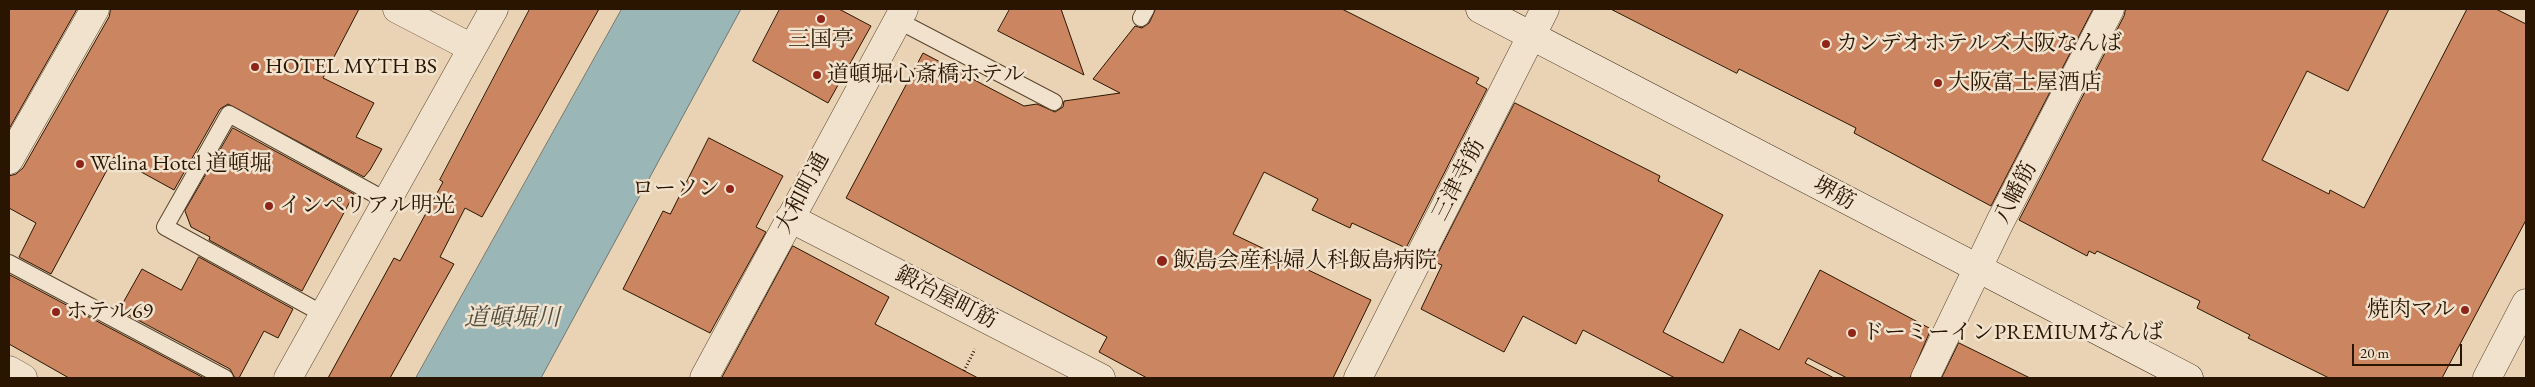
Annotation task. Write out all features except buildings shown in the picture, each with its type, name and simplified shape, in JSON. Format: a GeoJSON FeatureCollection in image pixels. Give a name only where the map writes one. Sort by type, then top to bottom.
{"type":"FeatureCollection","features":[{"type":"Feature","properties":{"kind":"street"},"geometry":{"type":"LineString","coordinates":[[9,160],[95,9]]}},
{"type":"Feature","properties":{"kind":"street"},"geometry":{"type":"LineString","coordinates":[[397,9],[472,48]]}},
{"type":"Feature","properties":{"kind":"street"},"geometry":{"type":"LineString","coordinates":[[288,378],[494,9]]}},
{"type":"Feature","properties":{"kind":"street","name":"堺筋"},"geometry":{"type":"LineString","coordinates":[[1480,9],[2189,378]]}},
{"type":"Feature","properties":{"kind":"street","name":"三津寺筋"},"geometry":{"type":"LineString","coordinates":[[1358,378],[1545,9]]}},
{"type":"Feature","properties":{"kind":"street","name":"八幡筋"},"geometry":{"type":"LineString","coordinates":[[1924,378],[2110,9]]}},
{"type":"Feature","properties":{"kind":"street","name":"大和町通"},"geometry":{"type":"LineString","coordinates":[[704,378],[901,15]]}},
{"type":"Feature","properties":{"kind":"street","name":"鍛冶屋町筋"},"geometry":{"type":"LineString","coordinates":[[790,218],[1101,378]]}},
{"type":"Feature","properties":{"kind":"street"},"geometry":{"type":"LineString","coordinates":[[2486,378],[2526,302]]}},
{"type":"Feature","properties":{"kind":"street"},"geometry":{"type":"LineString","coordinates":[[9,370],[23,378]]}},
{"type":"Feature","properties":{"kind":"lane"},"geometry":{"type":"LineString","coordinates":[[901,15],[1054,102]]}},
{"type":"Feature","properties":{"kind":"lane"},"geometry":{"type":"LineString","coordinates":[[323,314],[165,227],[229,114],[387,201]]}},
{"type":"Feature","properties":{"kind":"lane"},"geometry":{"type":"LineString","coordinates":[[9,263],[225,378]]}},
{"type":"Feature","properties":{"kind":"water","name":"道頓堀川"},"geometry":{"type":"Polygon","coordinates":[[[622,9],[741,9],[541,378],[416,378],[622,9]]]}},
{"type":"Feature","properties":{"kind":"place","name":"三国亭"},"geometry":{"type":"Point","coordinates":[821,19]}},
{"type":"Feature","properties":{"kind":"place","name":"カンデオホテルズ大阪なんば"},"geometry":{"type":"Point","coordinates":[1826,44]}},
{"type":"Feature","properties":{"kind":"place","name":"HOTEL MYTH BS"},"geometry":{"type":"Point","coordinates":[255,67]}},
{"type":"Feature","properties":{"kind":"place","name":"道頓堀心斎橋ホテル"},"geometry":{"type":"Point","coordinates":[817,75]}},
{"type":"Feature","properties":{"kind":"place","name":"大阪富士屋酒店"},"geometry":{"type":"Point","coordinates":[1938,83]}},
{"type":"Feature","properties":{"kind":"place","name":"Welina Hotel 道頓堀"},"geometry":{"type":"Point","coordinates":[80,164]}},
{"type":"Feature","properties":{"kind":"place","name":"ローソン"},"geometry":{"type":"Point","coordinates":[730,189]}},
{"type":"Feature","properties":{"kind":"place","name":"インペリアル明光"},"geometry":{"type":"Point","coordinates":[269,206]}},
{"type":"Feature","properties":{"kind":"place","name":"飯島会産科婦人科飯島病院"},"geometry":{"type":"Point","coordinates":[1162,261]}},
{"type":"Feature","properties":{"kind":"place","name":"焼肉マル"},"geometry":{"type":"Point","coordinates":[2465,310]}},
{"type":"Feature","properties":{"kind":"place","name":"ホテル69"},"geometry":{"type":"Point","coordinates":[56,312]}},
{"type":"Feature","properties":{"kind":"place","name":"ドーミーインPREMIUMなんば"},"geometry":{"type":"Point","coordinates":[1852,333]}}]}
